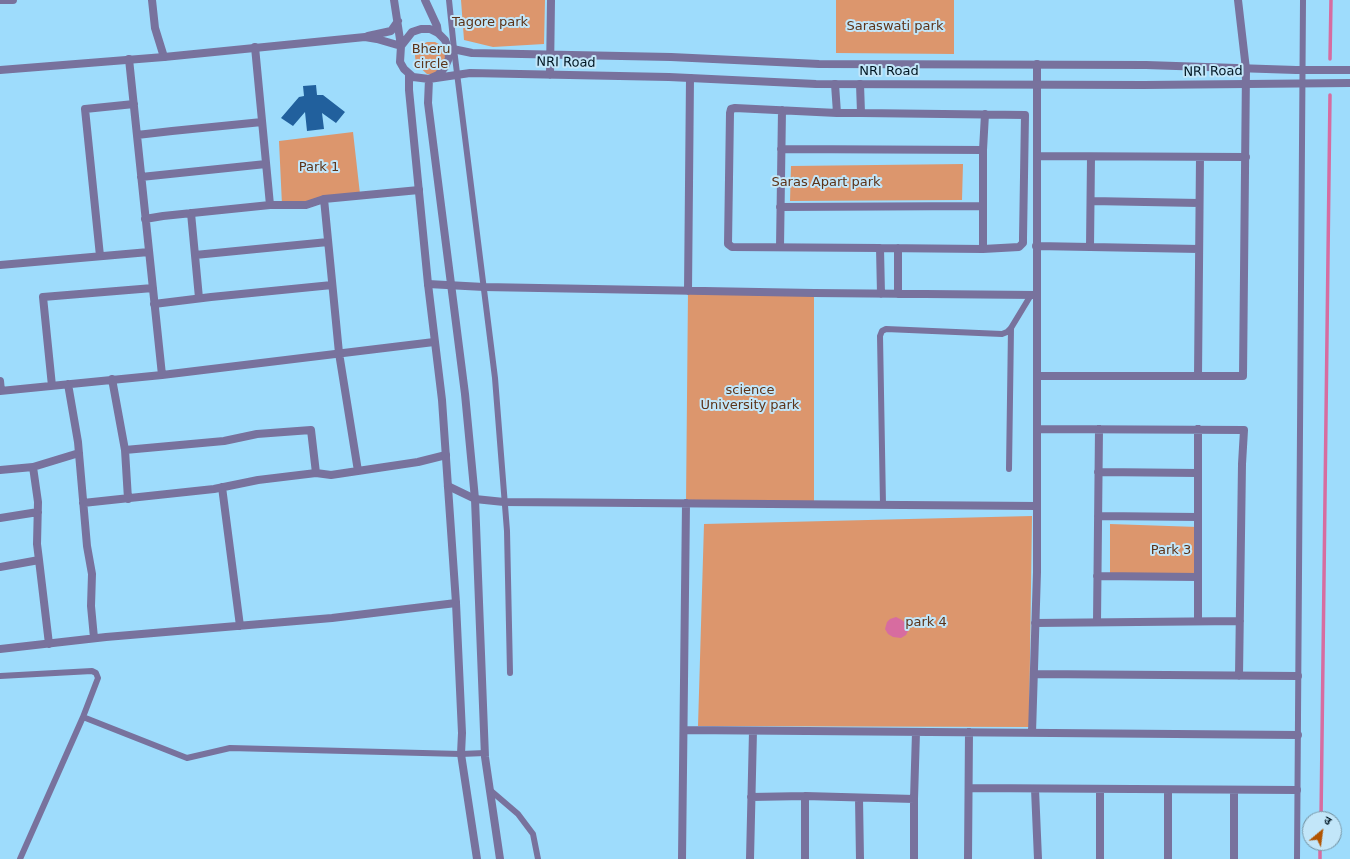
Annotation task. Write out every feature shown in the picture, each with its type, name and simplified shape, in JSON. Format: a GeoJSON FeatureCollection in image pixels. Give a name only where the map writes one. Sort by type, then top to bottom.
{"type":"FeatureCollection","features":[{"type":"Feature","properties":{"kind":"street"},"geometry":{"type":"LineString","coordinates":[[0,0],[13,0]]}},
{"type":"Feature","properties":{"kind":"street"},"geometry":{"type":"LineString","coordinates":[[152,0],[155,28],[164,56]]}},
{"type":"Feature","properties":{"kind":"street"},"geometry":{"type":"LineString","coordinates":[[394,0],[398,21],[400,62],[408,74],[413,77],[429,79],[438,75],[445,68],[451,49],[438,33],[425,29],[412,32],[400,46]]}},
{"type":"Feature","properties":{"kind":"street"},"geometry":{"type":"LineString","coordinates":[[424,0],[437,26],[438,33]]}},
{"type":"Feature","properties":{"kind":"street"},"geometry":{"type":"LineString","coordinates":[[550,75],[551,0]]}},
{"type":"Feature","properties":{"kind":"street"},"geometry":{"type":"LineString","coordinates":[[1037,376],[1243,376],[1246,69],[1238,0]]}},
{"type":"Feature","properties":{"kind":"street"},"geometry":{"type":"LineString","coordinates":[[0,70],[365,37],[391,30],[398,21]]}},
{"type":"Feature","properties":{"kind":"street"},"geometry":{"type":"LineString","coordinates":[[365,37],[400,46]]}},
{"type":"Feature","properties":{"kind":"street"},"geometry":{"type":"LineString","coordinates":[[255,47],[270,205]]}},
{"type":"Feature","properties":{"kind":"street","name":"NRI Road"},"geometry":{"type":"LineString","coordinates":[[451,49],[472,53],[671,57],[819,64],[1146,65],[1246,69],[1350,70]]}},
{"type":"Feature","properties":{"kind":"street"},"geometry":{"type":"LineString","coordinates":[[129,59],[162,375]]}},
{"type":"Feature","properties":{"kind":"street"},"geometry":{"type":"LineString","coordinates":[[1032,733],[1037,506],[1037,376],[1034,295],[1036,246],[1037,64]]}},
{"type":"Feature","properties":{"kind":"street","name":"NRI Road"},"geometry":{"type":"LineString","coordinates":[[429,79],[470,73],[690,78],[835,84],[1350,84]]}},
{"type":"Feature","properties":{"kind":"street"},"geometry":{"type":"LineString","coordinates":[[408,74],[408,90],[434,342],[442,400],[456,603],[462,733],[461,754],[477,859]]}},
{"type":"Feature","properties":{"kind":"street"},"geometry":{"type":"LineString","coordinates":[[688,291],[690,78]]}},
{"type":"Feature","properties":{"kind":"street"},"geometry":{"type":"LineString","coordinates":[[429,79],[428,103],[465,394],[475,499],[485,753],[500,859]]}},
{"type":"Feature","properties":{"kind":"street"},"geometry":{"type":"LineString","coordinates":[[835,84],[837,113]]}},
{"type":"Feature","properties":{"kind":"street"},"geometry":{"type":"LineString","coordinates":[[860,84],[861,113]]}},
{"type":"Feature","properties":{"kind":"street"},"geometry":{"type":"LineString","coordinates":[[100,256],[85,109],[134,104]]}},
{"type":"Feature","properties":{"kind":"street"},"geometry":{"type":"LineString","coordinates":[[731,109],[837,113],[1025,115],[1023,243],[1019,247],[983,249],[732,247],[728,244],[731,109]]}},
{"type":"Feature","properties":{"kind":"street"},"geometry":{"type":"LineString","coordinates":[[780,247],[782,110]]}},
{"type":"Feature","properties":{"kind":"street"},"geometry":{"type":"LineString","coordinates":[[983,249],[983,150],[985,114]]}},
{"type":"Feature","properties":{"kind":"street"},"geometry":{"type":"LineString","coordinates":[[137,135],[262,122]]}},
{"type":"Feature","properties":{"kind":"street"},"geometry":{"type":"LineString","coordinates":[[781,148],[983,150]]}},
{"type":"Feature","properties":{"kind":"street"},"geometry":{"type":"LineString","coordinates":[[1037,156],[1246,157]]}},
{"type":"Feature","properties":{"kind":"street"},"geometry":{"type":"LineString","coordinates":[[1090,247],[1091,157]]}},
{"type":"Feature","properties":{"kind":"street"},"geometry":{"type":"LineString","coordinates":[[1198,376],[1200,157]]}},
{"type":"Feature","properties":{"kind":"street"},"geometry":{"type":"LineString","coordinates":[[141,177],[266,164]]}},
{"type":"Feature","properties":{"kind":"street"},"geometry":{"type":"LineString","coordinates":[[145,219],[270,205],[306,205],[324,200],[419,190]]}},
{"type":"Feature","properties":{"kind":"street"},"geometry":{"type":"LineString","coordinates":[[324,200],[339,353],[358,471]]}},
{"type":"Feature","properties":{"kind":"street"},"geometry":{"type":"LineString","coordinates":[[1091,201],[1200,203]]}},
{"type":"Feature","properties":{"kind":"street"},"geometry":{"type":"LineString","coordinates":[[780,207],[983,206]]}},
{"type":"Feature","properties":{"kind":"street"},"geometry":{"type":"LineString","coordinates":[[191,213],[199,298]]}},
{"type":"Feature","properties":{"kind":"street"},"geometry":{"type":"LineString","coordinates":[[195,255],[328,242]]}},
{"type":"Feature","properties":{"kind":"street"},"geometry":{"type":"LineString","coordinates":[[1036,246],[1199,249]]}},
{"type":"Feature","properties":{"kind":"street"},"geometry":{"type":"LineString","coordinates":[[880,248],[881,294]]}},
{"type":"Feature","properties":{"kind":"street"},"geometry":{"type":"LineString","coordinates":[[898,248],[898,294]]}},
{"type":"Feature","properties":{"kind":"street"},"geometry":{"type":"LineString","coordinates":[[0,265],[149,252]]}},
{"type":"Feature","properties":{"kind":"street"},"geometry":{"type":"LineString","coordinates":[[428,284],[484,287],[688,291],[1034,295]]}},
{"type":"Feature","properties":{"kind":"street"},"geometry":{"type":"LineString","coordinates":[[154,304],[199,298],[332,286]]}},
{"type":"Feature","properties":{"kind":"street"},"geometry":{"type":"LineString","coordinates":[[52,386],[43,297],[153,288]]}},
{"type":"Feature","properties":{"kind":"street"},"geometry":{"type":"LineString","coordinates":[[0,381],[0,391],[162,375],[434,342]]}},
{"type":"Feature","properties":{"kind":"street"},"geometry":{"type":"LineString","coordinates":[[112,380],[125,450],[128,499]]}},
{"type":"Feature","properties":{"kind":"street"},"geometry":{"type":"LineString","coordinates":[[68,384],[79,453],[87,546],[92,574],[91,606],[94,638]]}},
{"type":"Feature","properties":{"kind":"street"},"geometry":{"type":"LineString","coordinates":[[1037,429],[1244,430],[1242,464],[1239,676]]}},
{"type":"Feature","properties":{"kind":"street"},"geometry":{"type":"LineString","coordinates":[[1097,622],[1098,429]]}},
{"type":"Feature","properties":{"kind":"street"},"geometry":{"type":"LineString","coordinates":[[1198,429],[1198,621]]}},
{"type":"Feature","properties":{"kind":"street"},"geometry":{"type":"LineString","coordinates":[[125,450],[224,441],[257,434],[311,430],[316,473]]}},
{"type":"Feature","properties":{"kind":"street"},"geometry":{"type":"LineString","coordinates":[[0,470],[33,467],[79,453]]}},
{"type":"Feature","properties":{"kind":"street"},"geometry":{"type":"LineString","coordinates":[[83,502],[128,499],[316,473],[331,476],[418,462],[446,454]]}},
{"type":"Feature","properties":{"kind":"street"},"geometry":{"type":"LineString","coordinates":[[33,467],[38,502],[37,544],[49,644]]}},
{"type":"Feature","properties":{"kind":"street"},"geometry":{"type":"LineString","coordinates":[[1098,472],[1198,473]]}},
{"type":"Feature","properties":{"kind":"street"},"geometry":{"type":"LineString","coordinates":[[448,486],[475,499],[504,502],[1037,506]]}},
{"type":"Feature","properties":{"kind":"street"},"geometry":{"type":"LineString","coordinates":[[222,487],[240,626]]}},
{"type":"Feature","properties":{"kind":"street"},"geometry":{"type":"LineString","coordinates":[[682,859],[686,503]]}},
{"type":"Feature","properties":{"kind":"street"},"geometry":{"type":"LineString","coordinates":[[0,518],[38,512]]}},
{"type":"Feature","properties":{"kind":"street"},"geometry":{"type":"LineString","coordinates":[[1098,516],[1198,518]]}},
{"type":"Feature","properties":{"kind":"street"},"geometry":{"type":"LineString","coordinates":[[0,567],[39,560]]}},
{"type":"Feature","properties":{"kind":"street"},"geometry":{"type":"LineString","coordinates":[[1097,576],[1198,577]]}},
{"type":"Feature","properties":{"kind":"street"},"geometry":{"type":"LineString","coordinates":[[0,649],[94,638],[332,618],[456,603]]}},
{"type":"Feature","properties":{"kind":"street"},"geometry":{"type":"LineString","coordinates":[[1035,623],[1240,621]]}},
{"type":"Feature","properties":{"kind":"street"},"geometry":{"type":"LineString","coordinates":[[1034,674],[1298,676]]}},
{"type":"Feature","properties":{"kind":"street"},"geometry":{"type":"LineString","coordinates":[[684,730],[1298,735]]}},
{"type":"Feature","properties":{"kind":"street"},"geometry":{"type":"LineString","coordinates":[[750,859],[753,731]]}},
{"type":"Feature","properties":{"kind":"street"},"geometry":{"type":"LineString","coordinates":[[914,859],[916,732]]}},
{"type":"Feature","properties":{"kind":"street"},"geometry":{"type":"LineString","coordinates":[[968,859],[969,732]]}},
{"type":"Feature","properties":{"kind":"street"},"geometry":{"type":"LineString","coordinates":[[969,788],[1298,790]]}},
{"type":"Feature","properties":{"kind":"street"},"geometry":{"type":"LineString","coordinates":[[1035,789],[1038,859]]}},
{"type":"Feature","properties":{"kind":"street"},"geometry":{"type":"LineString","coordinates":[[1100,789],[1100,859]]}},
{"type":"Feature","properties":{"kind":"street"},"geometry":{"type":"LineString","coordinates":[[1168,790],[1168,859]]}},
{"type":"Feature","properties":{"kind":"street"},"geometry":{"type":"LineString","coordinates":[[1234,790],[1234,859]]}},
{"type":"Feature","properties":{"kind":"street"},"geometry":{"type":"LineString","coordinates":[[752,797],[805,796],[914,799]]}},
{"type":"Feature","properties":{"kind":"street"},"geometry":{"type":"LineString","coordinates":[[805,796],[805,859]]}},
{"type":"Feature","properties":{"kind":"street"},"geometry":{"type":"LineString","coordinates":[[859,798],[860,859]]}},
{"type":"Feature","properties":{"kind":"lane"},"geometry":{"type":"LineString","coordinates":[[449,0],[451,49],[458,75],[495,378],[507,531],[510,673]]}},
{"type":"Feature","properties":{"kind":"lane"},"geometry":{"type":"LineString","coordinates":[[1297,859],[1303,0]]}},
{"type":"Feature","properties":{"kind":"lane"},"geometry":{"type":"LineString","coordinates":[[883,505],[880,336],[882,331],[886,329],[1002,334],[1011,328],[1034,295]]}},
{"type":"Feature","properties":{"kind":"lane"},"geometry":{"type":"LineString","coordinates":[[1009,468],[1011,328]]}},
{"type":"Feature","properties":{"kind":"lane"},"geometry":{"type":"LineString","coordinates":[[0,676],[92,671],[98,678],[83,717],[20,859]]}},
{"type":"Feature","properties":{"kind":"lane"},"geometry":{"type":"LineString","coordinates":[[83,717],[187,758],[230,748],[461,754],[485,753]]}},
{"type":"Feature","properties":{"kind":"lane"},"geometry":{"type":"LineString","coordinates":[[490,790],[518,814],[533,834],[538,859]]}},
{"type":"Feature","properties":{"kind":"green space","name":"Tagore park"},"geometry":{"type":"Polygon","coordinates":[[[461,0],[545,0],[544,44],[493,47],[464,40],[461,0]]]}},
{"type":"Feature","properties":{"kind":"green space","name":"Saraswati park"},"geometry":{"type":"Polygon","coordinates":[[[836,0],[954,0],[954,54],[836,53],[836,0]]]}},
{"type":"Feature","properties":{"kind":"green space","name":"Bheru circle"},"geometry":{"type":"Polygon","coordinates":[[[427,42],[435,42],[441,45],[447,56],[445,63],[434,74],[427,74],[416,64],[416,50],[427,42]]]}},
{"type":"Feature","properties":{"kind":"green space","name":"Park 1"},"geometry":{"type":"Polygon","coordinates":[[[353,132],[360,194],[282,205],[279,141],[353,132]]]}},
{"type":"Feature","properties":{"kind":"green space","name":"Saras Apart park"},"geometry":{"type":"Polygon","coordinates":[[[963,164],[962,200],[790,201],[791,166],[963,164]]]}},
{"type":"Feature","properties":{"kind":"green space","name":"science University park"},"geometry":{"type":"Polygon","coordinates":[[[688,291],[814,293],[814,504],[686,503],[688,291]]]}},
{"type":"Feature","properties":{"kind":"green space","name":"park 4"},"geometry":{"type":"Polygon","coordinates":[[[1032,516],[1029,727],[698,726],[704,524],[1032,516]]]}},
{"type":"Feature","properties":{"kind":"green space","name":"Park 3"},"geometry":{"type":"Polygon","coordinates":[[[1110,524],[1198,527],[1195,575],[1110,574],[1110,524]]]}},
{"type":"Feature","properties":{"kind":"shaded area"},"geometry":{"type":"Polygon","coordinates":[[[896,617],[908,625],[906,635],[901,638],[893,637],[888,634],[885,629],[887,622],[896,617]]]}},
{"type":"Feature","properties":{"kind":"building"},"geometry":{"type":"Polygon","coordinates":[[[316,85],[317,95],[323,95],[345,112],[336,123],[322,113],[324,129],[307,131],[305,112],[293,126],[281,118],[299,97],[304,96],[303,86],[316,85]]]}},
{"type":"Feature","properties":{"kind":"waterway"},"geometry":{"type":"LineString","coordinates":[[1330,59],[1331,0]]}},
{"type":"Feature","properties":{"kind":"waterway"},"geometry":{"type":"LineString","coordinates":[[1321,811],[1330,95]]}},
{"type":"Feature","properties":{"kind":"waterway"},"geometry":{"type":"LineString","coordinates":[[1320,851],[1320,859]]}}]}
